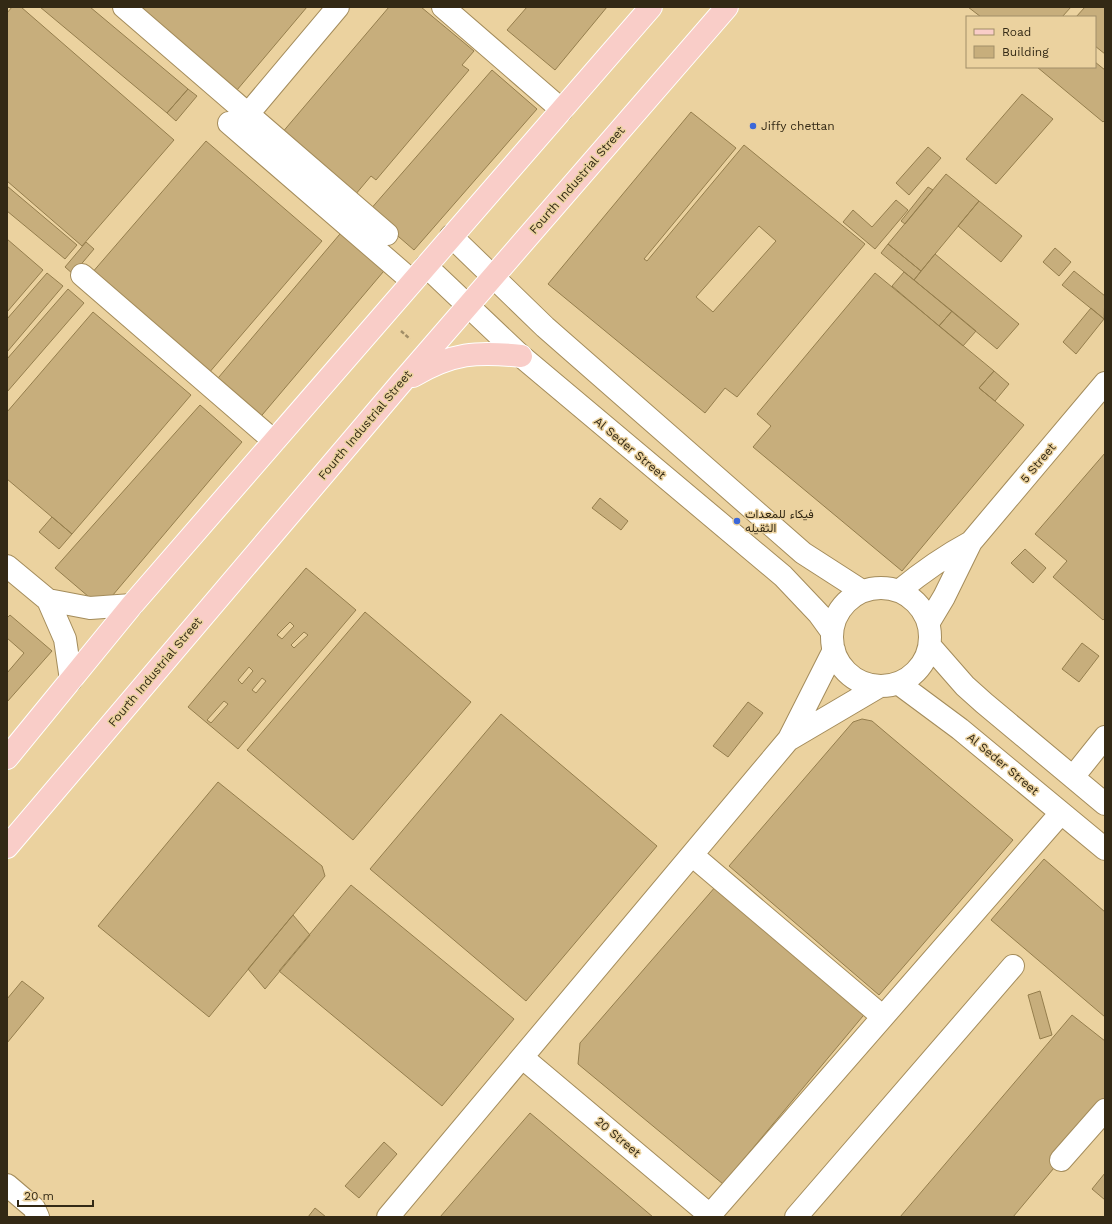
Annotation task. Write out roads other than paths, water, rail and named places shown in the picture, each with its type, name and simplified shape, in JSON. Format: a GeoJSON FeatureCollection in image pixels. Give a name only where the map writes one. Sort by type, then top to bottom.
{"type":"FeatureCollection","features":[{"type":"Feature","properties":{"kind":"main road"},"geometry":{"type":"LineString","coordinates":[[7,758],[132,605],[651,7]]}},
{"type":"Feature","properties":{"kind":"main road","name":"Fourth Industrial Street"},"geometry":{"type":"LineString","coordinates":[[7,847],[401,383],[728,7]]}},
{"type":"Feature","properties":{"kind":"main road"},"geometry":{"type":"LineString","coordinates":[[401,383],[429,366],[458,356],[490,353],[521,356]]}},
{"type":"Feature","properties":{"kind":"street"},"geometry":{"type":"LineString","coordinates":[[124,7],[387,234]]}},
{"type":"Feature","properties":{"kind":"street"},"geometry":{"type":"LineString","coordinates":[[248,114],[338,7]]}},
{"type":"Feature","properties":{"kind":"street"},"geometry":{"type":"LineString","coordinates":[[443,7],[562,110]]}},
{"type":"Feature","properties":{"kind":"street","name":"Al Seder Street"},"geometry":{"type":"LineString","coordinates":[[228,123],[419,274],[468,306],[521,356],[783,576],[819,614],[833,641]]}},
{"type":"Feature","properties":{"kind":"street"},"geometry":{"type":"LineString","coordinates":[[451,236],[545,327],[803,553],[862,591]]}},
{"type":"Feature","properties":{"kind":"street"},"geometry":{"type":"LineString","coordinates":[[82,275],[274,442]]}},
{"type":"Feature","properties":{"kind":"street","name":"5 Street"},"geometry":{"type":"LineString","coordinates":[[929,622],[955,576],[971,542],[1105,383]]}},
{"type":"Feature","properties":{"kind":"street","name":"5 Street"},"geometry":{"type":"LineString","coordinates":[[899,591],[922,572],[971,542]]}},
{"type":"Feature","properties":{"kind":"street"},"geometry":{"type":"LineString","coordinates":[[7,566],[48,600],[65,639],[71,680]]}},
{"type":"Feature","properties":{"kind":"street"},"geometry":{"type":"LineString","coordinates":[[388,1217],[789,740],[833,641],[835,619],[841,608],[850,598],[862,591],[880,588],[899,591],[912,598],[922,609],[929,622],[930,646],[924,662],[912,675],[889,684],[789,740]]}},
{"type":"Feature","properties":{"kind":"street"},"geometry":{"type":"LineString","coordinates":[[48,600],[90,608],[132,605]]}},
{"type":"Feature","properties":{"kind":"street"},"geometry":{"type":"LineString","coordinates":[[833,641],[843,668],[860,681],[889,684]]}},
{"type":"Feature","properties":{"kind":"street"},"geometry":{"type":"LineString","coordinates":[[930,646],[970,690],[1105,804]]}},
{"type":"Feature","properties":{"kind":"street","name":"Al Seder Street"},"geometry":{"type":"LineString","coordinates":[[889,684],[955,725],[1105,849]]}},
{"type":"Feature","properties":{"kind":"street"},"geometry":{"type":"LineString","coordinates":[[1073,777],[1105,737]]}},
{"type":"Feature","properties":{"kind":"street"},"geometry":{"type":"LineString","coordinates":[[711,1216],[1061,812]]}},
{"type":"Feature","properties":{"kind":"street"},"geometry":{"type":"LineString","coordinates":[[692,855],[883,1017]]}},
{"type":"Feature","properties":{"kind":"street"},"geometry":{"type":"LineString","coordinates":[[796,1217],[1012,966]]}},
{"type":"Feature","properties":{"kind":"street","name":"20 Street"},"geometry":{"type":"LineString","coordinates":[[523,1058],[711,1216]]}},
{"type":"Feature","properties":{"kind":"street"},"geometry":{"type":"LineString","coordinates":[[1061,1160],[1105,1110]]}},
{"type":"Feature","properties":{"kind":"street"},"geometry":{"type":"LineString","coordinates":[[7,1185],[34,1208],[38,1217]]}},
{"type":"Feature","properties":{"kind":"place","name":"Jiffy chettan"},"geometry":{"type":"Point","coordinates":[753,126]}},
{"type":"Feature","properties":{"kind":"place","name":"فيكاء للمعدات الثقيله"},"geometry":{"type":"Point","coordinates":[737,521]}}]}
